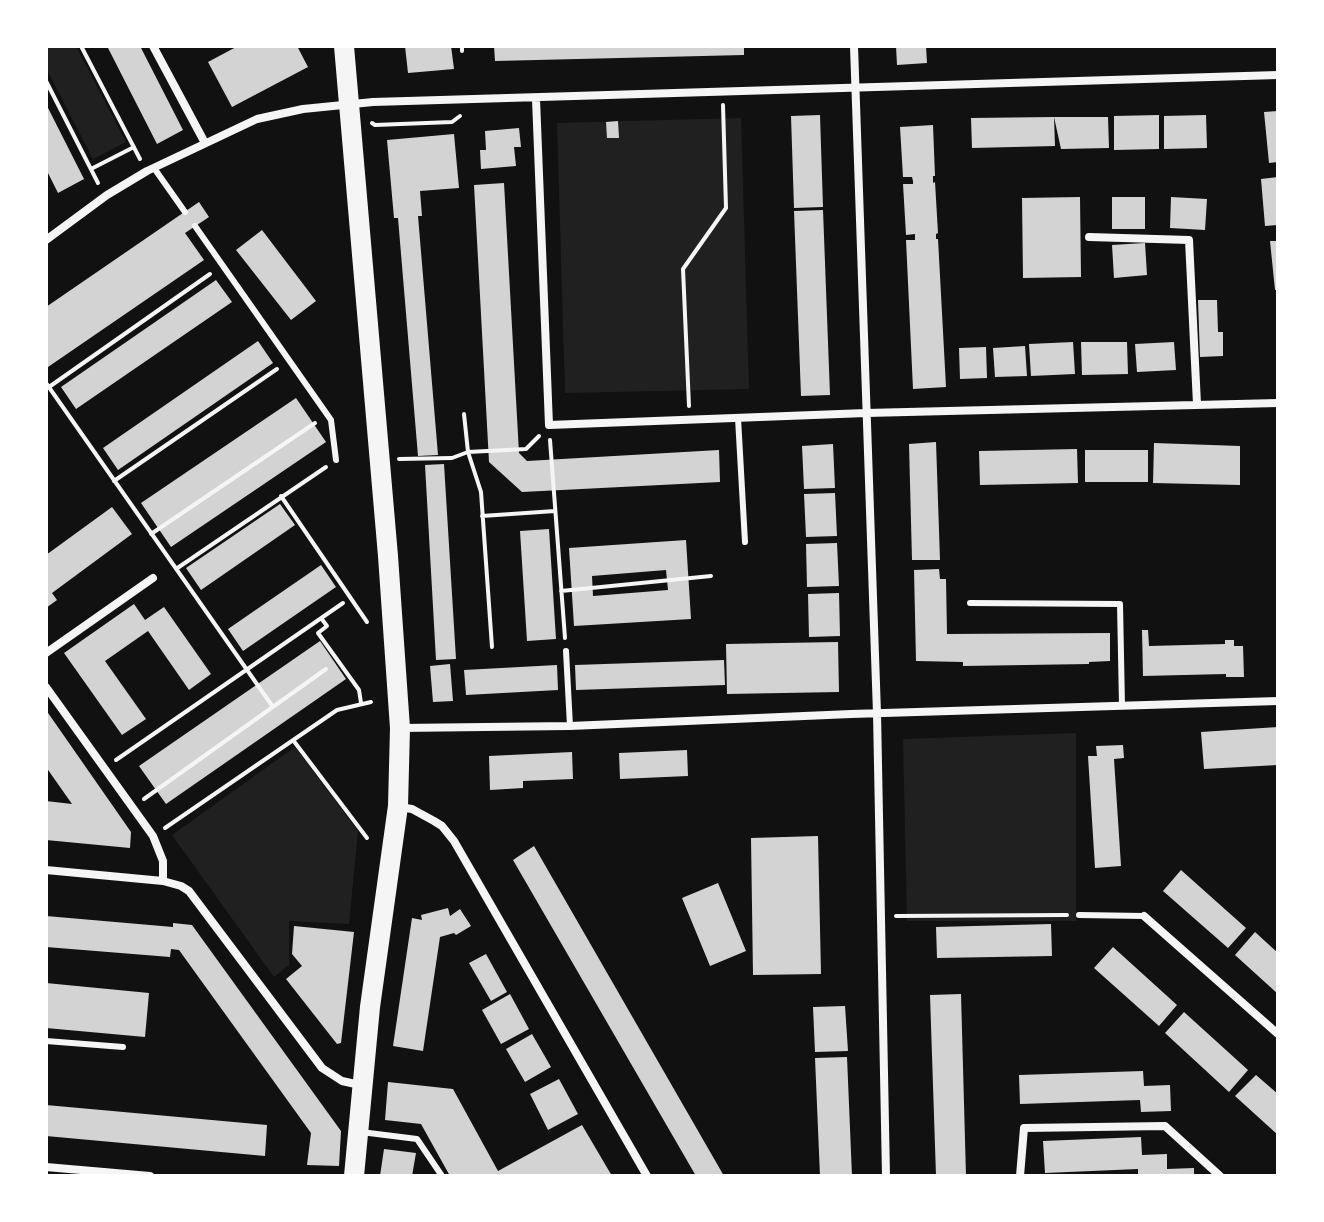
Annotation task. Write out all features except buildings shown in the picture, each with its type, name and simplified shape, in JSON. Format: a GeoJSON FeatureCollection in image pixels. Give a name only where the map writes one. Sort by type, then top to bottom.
{"type":"FeatureCollection","features":[{"type":"Feature","properties":{"kind":"main road"},"geometry":{"type":"LineString","coordinates":[[344,46],[400,728],[398,806],[361,1085],[354,1176]]}},
{"type":"Feature","properties":{"kind":"street"},"geometry":{"type":"LineString","coordinates":[[153,46],[205,143]]}},
{"type":"Feature","properties":{"kind":"street"},"geometry":{"type":"LineString","coordinates":[[854,46],[877,713],[886,1176]]}},
{"type":"Feature","properties":{"kind":"street"},"geometry":{"type":"LineString","coordinates":[[46,240],[107,195],[154,168],[257,119],[348,104],[1278,75]]}},
{"type":"Feature","properties":{"kind":"street"},"geometry":{"type":"LineString","coordinates":[[536,99],[549,425],[866,413],[1278,403]]}},
{"type":"Feature","properties":{"kind":"street"},"geometry":{"type":"LineString","coordinates":[[1089,237],[1189,240],[1197,404]]}},
{"type":"Feature","properties":{"kind":"street"},"geometry":{"type":"LineString","coordinates":[[46,653],[153,578]]}},
{"type":"Feature","properties":{"kind":"street"},"geometry":{"type":"LineString","coordinates":[[46,687],[153,836],[163,861],[163,881]]}},
{"type":"Feature","properties":{"kind":"street"},"geometry":{"type":"LineString","coordinates":[[400,728],[570,726],[1278,701]]}},
{"type":"Feature","properties":{"kind":"street"},"geometry":{"type":"LineString","coordinates":[[398,806],[412,809],[434,821],[454,841],[647,1176]]}},
{"type":"Feature","properties":{"kind":"street"},"geometry":{"type":"LineString","coordinates":[[46,870],[163,881],[181,886],[196,898],[322,1068],[342,1081],[361,1085]]}},
{"type":"Feature","properties":{"kind":"street"},"geometry":{"type":"LineString","coordinates":[[1144,916],[1278,1034]]}},
{"type":"Feature","properties":{"kind":"street"},"geometry":{"type":"LineString","coordinates":[[1020,1176],[1024,1128],[1165,1126],[1220,1176]]}},
{"type":"Feature","properties":{"kind":"street"},"geometry":{"type":"LineString","coordinates":[[46,1167],[70,1173],[150,1176]]}},
{"type":"Feature","properties":{"kind":"lane"},"geometry":{"type":"LineString","coordinates":[[154,168],[185,212]]}},
{"type":"Feature","properties":{"kind":"lane"},"geometry":{"type":"LineString","coordinates":[[195,226],[331,420],[336,460]]}},
{"type":"Feature","properties":{"kind":"lane"},"geometry":{"type":"LineString","coordinates":[[738,418],[745,542]]}},
{"type":"Feature","properties":{"kind":"lane"},"geometry":{"type":"LineString","coordinates":[[970,603],[1120,604],[1122,706]]}},
{"type":"Feature","properties":{"kind":"lane"},"geometry":{"type":"LineString","coordinates":[[566,651],[570,726]]}},
{"type":"Feature","properties":{"kind":"lane"},"geometry":{"type":"LineString","coordinates":[[1079,915],[1144,916]]}},
{"type":"Feature","properties":{"kind":"lane"},"geometry":{"type":"LineString","coordinates":[[46,1041],[123,1047]]}},
{"type":"Feature","properties":{"kind":"lane"},"geometry":{"type":"LineString","coordinates":[[357,1131],[417,1139],[442,1176]]}},
{"type":"Feature","properties":{"kind":"path"},"geometry":{"type":"LineString","coordinates":[[81,46],[137,153]]}},
{"type":"Feature","properties":{"kind":"path"},"geometry":{"type":"LineString","coordinates":[[46,81],[99,184]]}},
{"type":"Feature","properties":{"kind":"path"},"geometry":{"type":"LineString","coordinates":[[690,421],[683,269],[726,208],[722,119],[724,92]]}},
{"type":"Feature","properties":{"kind":"path"},"geometry":{"type":"LineString","coordinates":[[348,104],[375,125],[455,121],[471,101]]}},
{"type":"Feature","properties":{"kind":"path"},"geometry":{"type":"LineString","coordinates":[[91,169],[134,147]]}},
{"type":"Feature","properties":{"kind":"path"},"geometry":{"type":"LineString","coordinates":[[222,265],[47,385],[273,707]]}},
{"type":"Feature","properties":{"kind":"path"},"geometry":{"type":"LineString","coordinates":[[114,481],[289,361]]}},
{"type":"Feature","properties":{"kind":"path"},"geometry":{"type":"LineString","coordinates":[[464,414],[468,452],[481,492],[492,647]]}},
{"type":"Feature","properties":{"kind":"path"},"geometry":{"type":"LineString","coordinates":[[151,534],[326,415]]}},
{"type":"Feature","properties":{"kind":"path"},"geometry":{"type":"LineString","coordinates":[[410,459],[452,458],[468,452],[526,449],[549,425]]}},
{"type":"Feature","properties":{"kind":"path"},"geometry":{"type":"LineString","coordinates":[[549,425],[566,651]]}},
{"type":"Feature","properties":{"kind":"path"},"geometry":{"type":"LineString","coordinates":[[176,569],[336,460]]}},
{"type":"Feature","properties":{"kind":"path"},"geometry":{"type":"LineString","coordinates":[[281,496],[367,622]]}},
{"type":"Feature","properties":{"kind":"path"},"geometry":{"type":"LineString","coordinates":[[482,516],[555,511]]}},
{"type":"Feature","properties":{"kind":"path"},"geometry":{"type":"LineString","coordinates":[[561,591],[711,576]]}},
{"type":"Feature","properties":{"kind":"path"},"geometry":{"type":"LineString","coordinates":[[114,761],[343,603]]}},
{"type":"Feature","properties":{"kind":"path"},"geometry":{"type":"LineString","coordinates":[[321,618],[327,626],[318,633],[359,690],[361,703]]}},
{"type":"Feature","properties":{"kind":"path"},"geometry":{"type":"LineString","coordinates":[[132,807],[326,669]]}},
{"type":"Feature","properties":{"kind":"path"},"geometry":{"type":"LineString","coordinates":[[153,836],[337,710],[371,702]]}},
{"type":"Feature","properties":{"kind":"path"},"geometry":{"type":"LineString","coordinates":[[293,740],[367,838]]}},
{"type":"Feature","properties":{"kind":"path"},"geometry":{"type":"LineString","coordinates":[[881,916],[1079,915]]}},
{"type":"Feature","properties":{"kind":"shaded area"},"geometry":{"type":"Polygon","coordinates":[[[46,46],[76,46],[126,142],[93,159],[46,68],[46,46]]]}},
{"type":"Feature","properties":{"kind":"shaded area"},"geometry":{"type":"Polygon","coordinates":[[[741,118],[749,389],[565,393],[557,123],[741,118]]]}},
{"type":"Feature","properties":{"kind":"shaded area"},"geometry":{"type":"Polygon","coordinates":[[[1076,733],[1076,921],[907,921],[903,739],[1076,733]]]}},
{"type":"Feature","properties":{"kind":"shaded area"},"geometry":{"type":"Polygon","coordinates":[[[295,747],[358,831],[349,924],[289,921],[289,965],[274,977],[172,835],[295,747]]]}}]}
